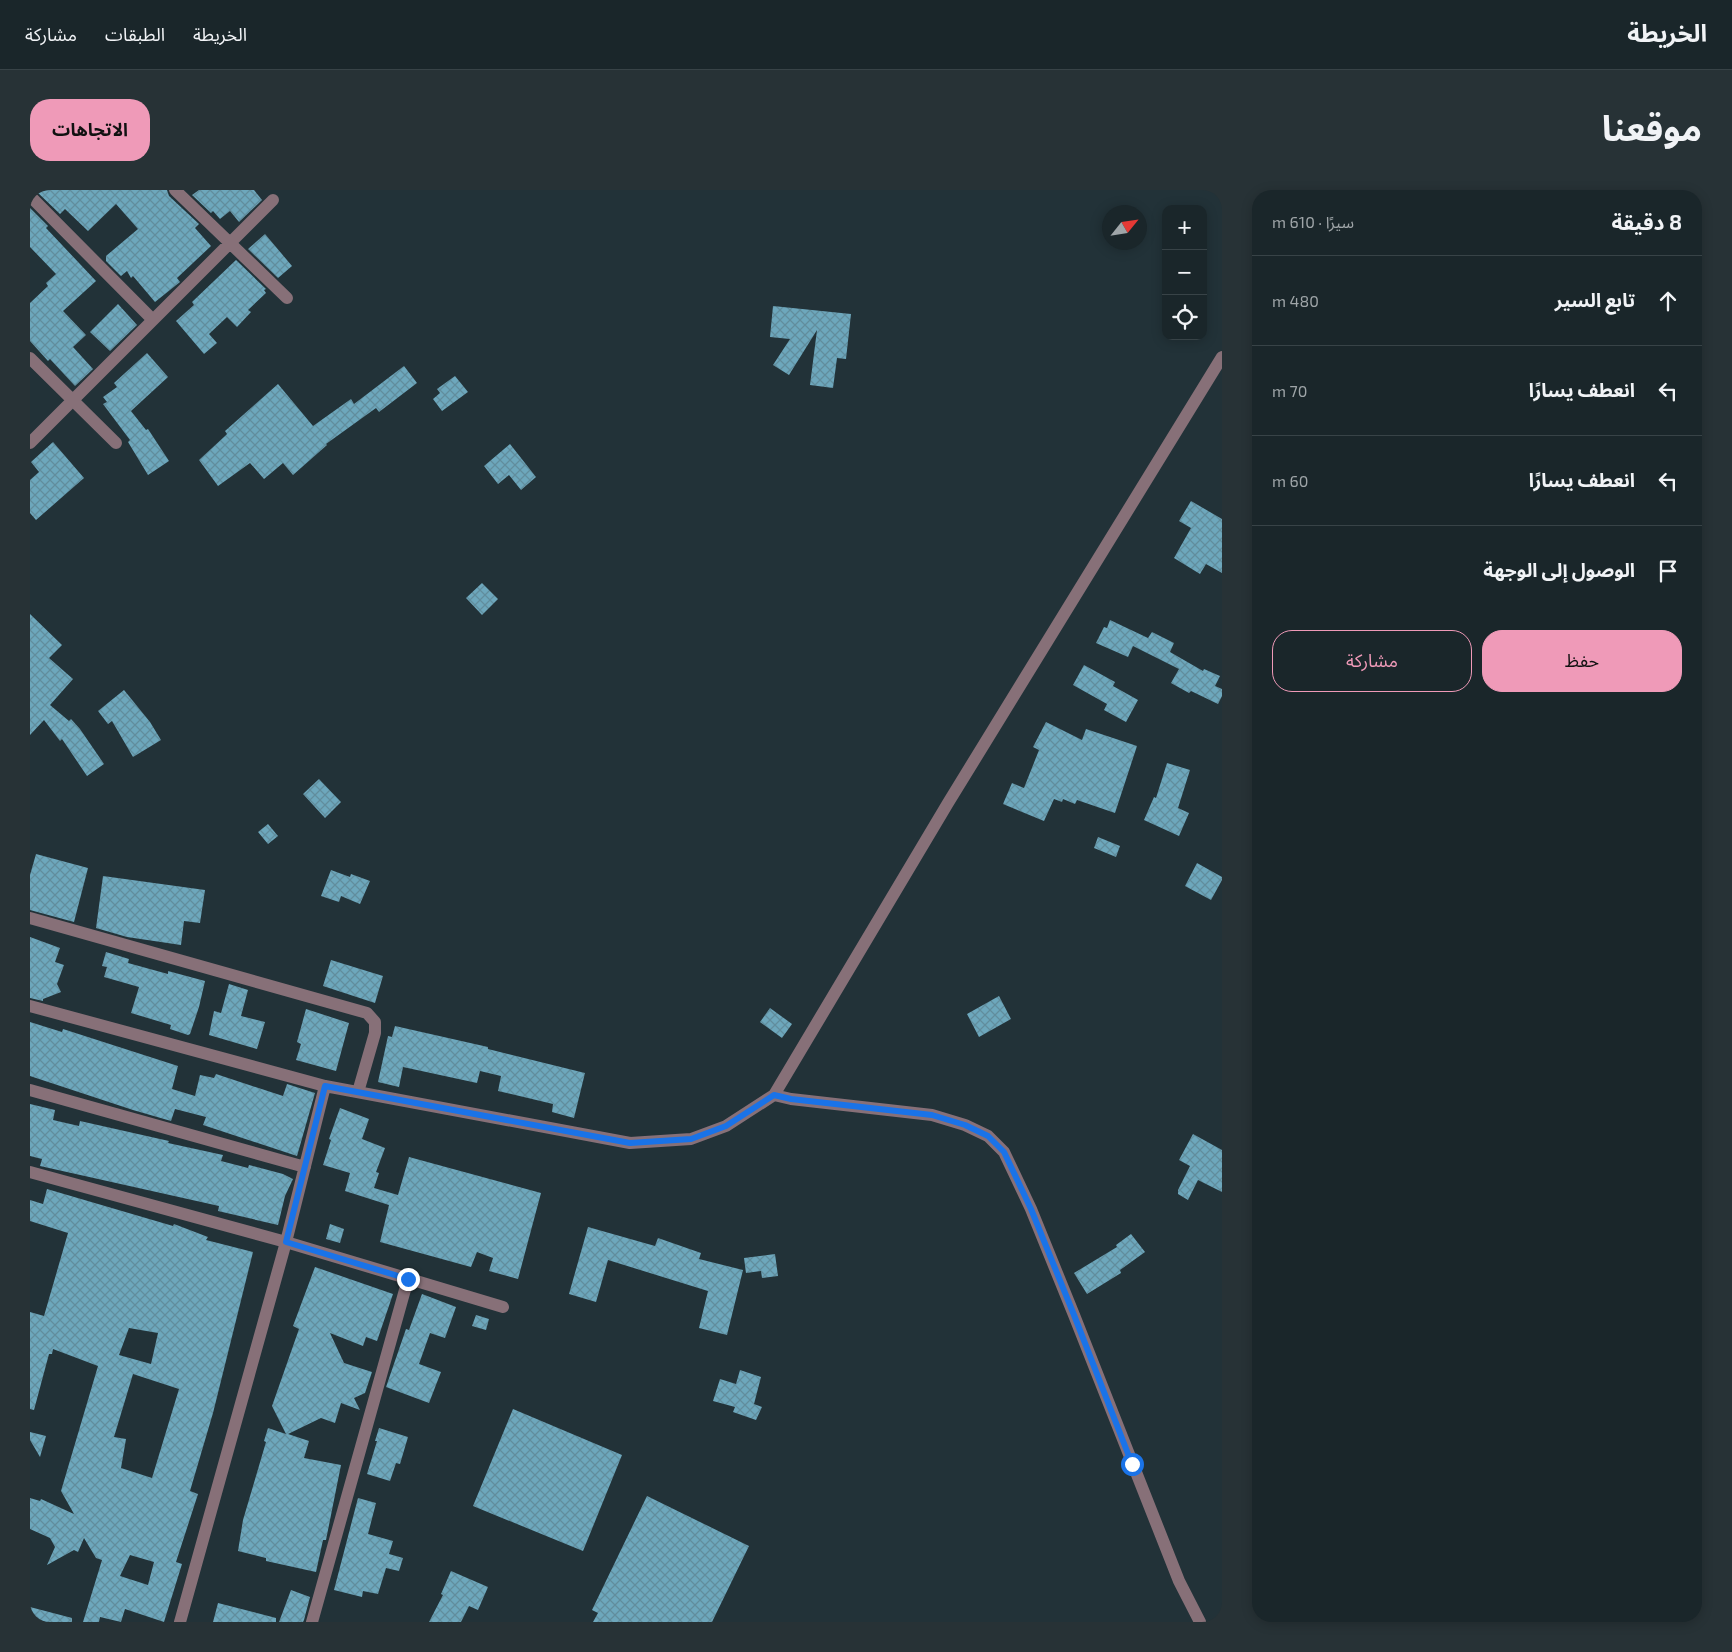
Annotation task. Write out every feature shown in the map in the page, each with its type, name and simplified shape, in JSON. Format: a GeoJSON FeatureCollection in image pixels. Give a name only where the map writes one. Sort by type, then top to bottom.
{"type":"FeatureCollection","features":[{"type":"Feature","properties":{"kind":"street"},"geometry":{"type":"LineString","coordinates":[[175,190],[287,298]]}},
{"type":"Feature","properties":{"kind":"street"},"geometry":{"type":"LineString","coordinates":[[30,196],[153,320]]}},
{"type":"Feature","properties":{"kind":"street"},"geometry":{"type":"LineString","coordinates":[[30,443],[273,200]]}},
{"type":"Feature","properties":{"kind":"street"},"geometry":{"type":"LineString","coordinates":[[30,1006],[325,1086],[630,1143],[691,1139],[726,1126],[774,1095],[948,803],[1222,357]]}},
{"type":"Feature","properties":{"kind":"street"},"geometry":{"type":"LineString","coordinates":[[30,358],[116,443]]}},
{"type":"Feature","properties":{"kind":"street"},"geometry":{"type":"LineString","coordinates":[[30,918],[367,1013],[375,1022],[375,1033],[358,1092]]}},
{"type":"Feature","properties":{"kind":"street"},"geometry":{"type":"LineString","coordinates":[[180,1622],[286,1242],[325,1086]]}},
{"type":"Feature","properties":{"kind":"street"},"geometry":{"type":"LineString","coordinates":[[30,1090],[305,1167]]}},
{"type":"Feature","properties":{"kind":"street"},"geometry":{"type":"LineString","coordinates":[[774,1095],[791,1099],[932,1115],[965,1125],[988,1136],[1004,1152],[1031,1209],[1074,1315],[1178,1581],[1200,1622]]}},
{"type":"Feature","properties":{"kind":"street"},"geometry":{"type":"LineString","coordinates":[[30,1172],[286,1242],[503,1307]]}},
{"type":"Feature","properties":{"kind":"street"},"geometry":{"type":"LineString","coordinates":[[312,1622],[408,1279]]}},
{"type":"Feature","properties":{"kind":"building"},"geometry":{"type":"Polygon","coordinates":[[[35,190],[167,190],[169,196],[199,224],[195,228],[211,246],[177,278],[180,282],[155,302],[133,276],[131,278],[127,271],[121,276],[106,261],[106,256],[138,229],[116,204],[88,231],[65,209],[60,214],[35,190]]]}},
{"type":"Feature","properties":{"kind":"building"},"geometry":{"type":"Polygon","coordinates":[[[199,190],[254,190],[262,200],[239,222],[230,211],[220,219],[213,211],[211,213],[192,195],[199,190]]]}},
{"type":"Feature","properties":{"kind":"building"},"geometry":{"type":"Polygon","coordinates":[[[30,208],[48,226],[46,228],[96,281],[63,311],[86,335],[73,347],[93,369],[75,386],[30,341],[30,303],[48,286],[46,283],[56,274],[30,247],[30,208]]]}},
{"type":"Feature","properties":{"kind":"building"},"geometry":{"type":"Polygon","coordinates":[[[265,234],[292,266],[278,278],[248,249],[265,234]]]}},
{"type":"Feature","properties":{"kind":"building"},"geometry":{"type":"Polygon","coordinates":[[[236,260],[266,289],[264,290],[266,293],[248,310],[251,312],[237,327],[227,317],[209,334],[217,343],[204,354],[176,321],[194,305],[192,302],[236,260]]]}},
{"type":"Feature","properties":{"kind":"building"},"geometry":{"type":"Polygon","coordinates":[[[118,304],[137,325],[110,351],[90,332],[118,304]]]}},
{"type":"Feature","properties":{"kind":"building"},"geometry":{"type":"Polygon","coordinates":[[[773,306],[851,314],[846,359],[837,358],[833,388],[810,385],[817,330],[789,375],[773,365],[790,339],[770,337],[773,306]]]}},
{"type":"Feature","properties":{"kind":"building"},"geometry":{"type":"Polygon","coordinates":[[[147,353],[168,377],[131,411],[146,430],[148,429],[169,461],[148,475],[128,442],[130,440],[103,404],[107,402],[103,397],[117,387],[114,383],[147,353]]]}},
{"type":"Feature","properties":{"kind":"building"},"geometry":{"type":"Polygon","coordinates":[[[404,366],[417,383],[379,412],[376,408],[326,444],[293,475],[283,463],[264,479],[250,463],[218,486],[199,460],[227,434],[225,431],[278,384],[313,426],[351,399],[354,404],[404,366]]]}},
{"type":"Feature","properties":{"kind":"building"},"geometry":{"type":"Polygon","coordinates":[[[455,376],[468,392],[442,411],[433,399],[440,393],[437,389],[455,376]]]}},
{"type":"Feature","properties":{"kind":"building"},"geometry":{"type":"Polygon","coordinates":[[[53,442],[84,478],[36,520],[30,513],[30,480],[39,472],[31,462],[53,442]]]}},
{"type":"Feature","properties":{"kind":"building"},"geometry":{"type":"Polygon","coordinates":[[[510,444],[536,477],[521,490],[509,475],[498,484],[484,466],[510,444]]]}},
{"type":"Feature","properties":{"kind":"building"},"geometry":{"type":"Polygon","coordinates":[[[1191,501],[1222,519],[1222,573],[1206,564],[1200,574],[1174,558],[1191,528],[1179,521],[1191,501]]]}},
{"type":"Feature","properties":{"kind":"building"},"geometry":{"type":"Polygon","coordinates":[[[482,583],[498,599],[482,615],[466,598],[482,583]]]}},
{"type":"Feature","properties":{"kind":"building"},"geometry":{"type":"Polygon","coordinates":[[[30,614],[62,645],[49,658],[73,679],[50,705],[69,721],[71,719],[104,764],[87,776],[62,739],[60,741],[44,720],[30,735],[30,614]]]}},
{"type":"Feature","properties":{"kind":"building"},"geometry":{"type":"Polygon","coordinates":[[[1110,620],[1148,638],[1152,632],[1174,643],[1170,652],[1203,671],[1204,669],[1220,676],[1215,686],[1222,689],[1222,696],[1218,704],[1191,691],[1189,693],[1171,683],[1179,669],[1133,646],[1128,657],[1096,643],[1104,627],[1107,628],[1110,620]]]}},
{"type":"Feature","properties":{"kind":"building"},"geometry":{"type":"Polygon","coordinates":[[[1084,665],[1115,682],[1113,686],[1138,700],[1126,722],[1104,710],[1107,704],[1073,685],[1084,665]]]}},
{"type":"Feature","properties":{"kind":"building"},"geometry":{"type":"Polygon","coordinates":[[[124,690],[150,722],[161,740],[133,757],[112,721],[108,724],[98,711],[124,690]]]}},
{"type":"Feature","properties":{"kind":"building"},"geometry":{"type":"Polygon","coordinates":[[[1046,722],[1082,740],[1086,729],[1137,746],[1115,813],[1077,800],[1075,804],[1063,799],[1062,802],[1054,799],[1044,821],[1003,804],[1012,783],[1024,788],[1039,750],[1033,747],[1046,722]]]}},
{"type":"Feature","properties":{"kind":"building"},"geometry":{"type":"Polygon","coordinates":[[[1167,763],[1190,770],[1178,808],[1189,813],[1179,836],[1144,820],[1154,797],[1156,798],[1167,763]]]}},
{"type":"Feature","properties":{"kind":"building"},"geometry":{"type":"Polygon","coordinates":[[[319,779],[341,802],[325,818],[303,794],[319,779]]]}},
{"type":"Feature","properties":{"kind":"building"},"geometry":{"type":"Polygon","coordinates":[[[268,824],[278,836],[268,844],[258,832],[268,824]]]}},
{"type":"Feature","properties":{"kind":"building"},"geometry":{"type":"Polygon","coordinates":[[[1098,837],[1120,846],[1116,857],[1094,848],[1098,837]]]}},
{"type":"Feature","properties":{"kind":"building"},"geometry":{"type":"Polygon","coordinates":[[[36,854],[88,868],[74,922],[30,910],[30,875],[36,854]]]}},
{"type":"Feature","properties":{"kind":"building"},"geometry":{"type":"Polygon","coordinates":[[[1197,863],[1222,877],[1211,900],[1185,886],[1197,863]]]}},
{"type":"Feature","properties":{"kind":"building"},"geometry":{"type":"Polygon","coordinates":[[[331,870],[350,877],[351,874],[370,881],[360,904],[341,896],[339,902],[321,896],[331,870]]]}},
{"type":"Feature","properties":{"kind":"building"},"geometry":{"type":"Polygon","coordinates":[[[103,876],[205,890],[200,923],[184,921],[181,945],[127,937],[96,928],[103,876]]]}},
{"type":"Feature","properties":{"kind":"building"},"geometry":{"type":"Polygon","coordinates":[[[30,937],[60,948],[55,962],[64,965],[57,984],[61,992],[43,999],[43,1001],[30,998],[30,937]]]}},
{"type":"Feature","properties":{"kind":"building"},"geometry":{"type":"Polygon","coordinates":[[[106,952],[129,959],[128,963],[168,974],[168,971],[205,981],[190,1034],[170,1029],[171,1025],[131,1013],[139,987],[104,977],[107,967],[102,966],[106,952]]]}},
{"type":"Feature","properties":{"kind":"building"},"geometry":{"type":"Polygon","coordinates":[[[331,960],[383,976],[375,1003],[323,986],[331,960]]]}},
{"type":"Feature","properties":{"kind":"building"},"geometry":{"type":"Polygon","coordinates":[[[229,984],[248,990],[241,1016],[265,1022],[257,1049],[209,1035],[214,1011],[221,1013],[229,984]]]}},
{"type":"Feature","properties":{"kind":"building"},"geometry":{"type":"Polygon","coordinates":[[[999,996],[1011,1019],[979,1037],[967,1014],[999,996]]]}},
{"type":"Feature","properties":{"kind":"building"},"geometry":{"type":"Polygon","coordinates":[[[770,1008],[792,1024],[782,1038],[760,1022],[770,1008]]]}},
{"type":"Feature","properties":{"kind":"building"},"geometry":{"type":"Polygon","coordinates":[[[306,1009],[349,1023],[336,1071],[296,1060],[301,1044],[297,1042],[306,1009]]]}},
{"type":"Feature","properties":{"kind":"building"},"geometry":{"type":"Polygon","coordinates":[[[30,1022],[62,1032],[63,1029],[178,1066],[172,1089],[195,1096],[200,1075],[214,1078],[216,1074],[283,1096],[287,1084],[315,1093],[297,1156],[203,1125],[206,1117],[175,1109],[171,1121],[30,1076],[30,1022]]]}},
{"type":"Feature","properties":{"kind":"building"},"geometry":{"type":"Polygon","coordinates":[[[395,1026],[488,1047],[488,1049],[585,1073],[574,1118],[552,1112],[553,1104],[498,1091],[501,1076],[480,1071],[477,1083],[403,1067],[399,1087],[378,1082],[388,1036],[392,1037],[395,1026]]]}},
{"type":"Feature","properties":{"kind":"building"},"geometry":{"type":"Polygon","coordinates":[[[30,1104],[55,1110],[53,1120],[79,1126],[80,1121],[169,1141],[168,1143],[223,1155],[221,1161],[248,1168],[249,1165],[283,1174],[293,1179],[285,1196],[278,1225],[218,1211],[219,1206],[40,1166],[42,1159],[30,1156],[30,1104]]]}},
{"type":"Feature","properties":{"kind":"building"},"geometry":{"type":"Polygon","coordinates":[[[340,1108],[369,1119],[362,1139],[385,1148],[376,1172],[379,1173],[374,1188],[398,1195],[409,1157],[541,1193],[518,1279],[489,1271],[493,1258],[477,1252],[471,1267],[380,1242],[389,1205],[345,1191],[350,1173],[323,1165],[331,1140],[329,1139],[340,1108]]]}},
{"type":"Feature","properties":{"kind":"building"},"geometry":{"type":"Polygon","coordinates":[[[1193,1134],[1222,1150],[1222,1192],[1198,1180],[1188,1200],[1178,1194],[1178,1190],[1190,1166],[1179,1160],[1193,1134]]]}},
{"type":"Feature","properties":{"kind":"building"},"geometry":{"type":"Polygon","coordinates":[[[47,1189],[173,1226],[174,1224],[208,1237],[206,1240],[253,1252],[213,1413],[190,1491],[198,1494],[176,1562],[182,1564],[164,1622],[125,1609],[121,1622],[100,1617],[99,1622],[83,1622],[102,1560],[96,1558],[84,1538],[78,1552],[74,1550],[47,1565],[55,1547],[50,1538],[30,1529],[30,1498],[40,1501],[41,1499],[74,1514],[61,1491],[98,1366],[53,1349],[52,1354],[49,1354],[34,1410],[30,1409],[30,1312],[44,1316],[68,1233],[30,1221],[30,1200],[43,1204],[47,1189]],[[129,1328],[119,1355],[151,1364],[158,1333],[129,1328]],[[133,1374],[114,1437],[126,1439],[121,1468],[152,1478],[179,1389],[133,1374]],[[130,1555],[120,1576],[148,1585],[154,1562],[130,1555]]]}},
{"type":"Feature","properties":{"kind":"building"},"geometry":{"type":"Polygon","coordinates":[[[330,1224],[344,1229],[340,1243],[326,1239],[330,1224]]]}},
{"type":"Feature","properties":{"kind":"building"},"geometry":{"type":"Polygon","coordinates":[[[588,1227],[655,1246],[658,1238],[701,1253],[699,1259],[743,1270],[727,1335],[699,1328],[708,1291],[608,1260],[596,1302],[569,1294],[588,1227]]]}},
{"type":"Feature","properties":{"kind":"building"},"geometry":{"type":"Polygon","coordinates":[[[1131,1234],[1145,1252],[1120,1270],[1121,1273],[1087,1294],[1074,1273],[1117,1247],[1116,1245],[1131,1234]]]}},
{"type":"Feature","properties":{"kind":"building"},"geometry":{"type":"Polygon","coordinates":[[[775,1254],[778,1276],[762,1278],[761,1271],[746,1273],[744,1258],[775,1254]]]}},
{"type":"Feature","properties":{"kind":"building"},"geometry":{"type":"Polygon","coordinates":[[[315,1267],[393,1294],[377,1341],[366,1337],[363,1346],[330,1333],[344,1363],[372,1372],[365,1393],[354,1398],[360,1410],[341,1403],[335,1423],[321,1418],[288,1434],[309,1441],[304,1458],[341,1465],[326,1540],[323,1540],[316,1572],[266,1561],[266,1558],[238,1551],[243,1520],[266,1442],[264,1441],[268,1428],[286,1434],[272,1406],[299,1329],[293,1326],[315,1267]]]}},
{"type":"Feature","properties":{"kind":"building"},"geometry":{"type":"Polygon","coordinates":[[[422,1294],[456,1307],[445,1338],[430,1333],[419,1364],[441,1372],[429,1403],[386,1387],[406,1329],[409,1330],[422,1294]]]}},
{"type":"Feature","properties":{"kind":"building"},"geometry":{"type":"Polygon","coordinates":[[[476,1315],[489,1319],[486,1330],[472,1326],[476,1315]]]}},
{"type":"Feature","properties":{"kind":"building"},"geometry":{"type":"Polygon","coordinates":[[[740,1370],[761,1377],[754,1404],[762,1407],[756,1420],[733,1412],[735,1407],[713,1401],[720,1379],[736,1384],[740,1370]]]}},
{"type":"Feature","properties":{"kind":"building"},"geometry":{"type":"Polygon","coordinates":[[[513,1409],[622,1455],[583,1551],[473,1506],[513,1409]]]}},
{"type":"Feature","properties":{"kind":"building"},"geometry":{"type":"Polygon","coordinates":[[[379,1428],[408,1437],[400,1464],[396,1463],[390,1481],[367,1474],[379,1428]]]}},
{"type":"Feature","properties":{"kind":"building"},"geometry":{"type":"Polygon","coordinates":[[[30,1432],[46,1436],[40,1457],[30,1440],[30,1432]]]}},
{"type":"Feature","properties":{"kind":"building"},"geometry":{"type":"Polygon","coordinates":[[[647,1496],[749,1546],[712,1622],[593,1622],[598,1613],[592,1610],[647,1496]]]}},
{"type":"Feature","properties":{"kind":"building"},"geometry":{"type":"Polygon","coordinates":[[[358,1498],[376,1503],[368,1534],[393,1541],[389,1554],[403,1558],[399,1571],[386,1568],[378,1594],[363,1591],[362,1597],[334,1590],[358,1498]]]}},
{"type":"Feature","properties":{"kind":"building"},"geometry":{"type":"Polygon","coordinates":[[[451,1571],[488,1587],[478,1610],[469,1606],[461,1622],[429,1622],[443,1595],[441,1594],[451,1571]]]}},
{"type":"Feature","properties":{"kind":"building"},"geometry":{"type":"Polygon","coordinates":[[[291,1590],[310,1597],[304,1620],[303,1622],[279,1622],[291,1590]]]}},
{"type":"Feature","properties":{"kind":"building"},"geometry":{"type":"Polygon","coordinates":[[[218,1603],[276,1618],[276,1622],[213,1622],[218,1603]]]}},
{"type":"Feature","properties":{"kind":"building"},"geometry":{"type":"Polygon","coordinates":[[[30,1607],[72,1618],[72,1622],[30,1622],[30,1607]]]}},
{"type":"Feature","properties":{"kind":"route"},"geometry":{"type":"LineString","coordinates":[[408,1279],[286,1242],[325,1086],[630,1143],[691,1139],[726,1126],[774,1095],[791,1099],[932,1115],[965,1125],[988,1136],[1004,1152],[1031,1209],[1132,1464]]}}]}
